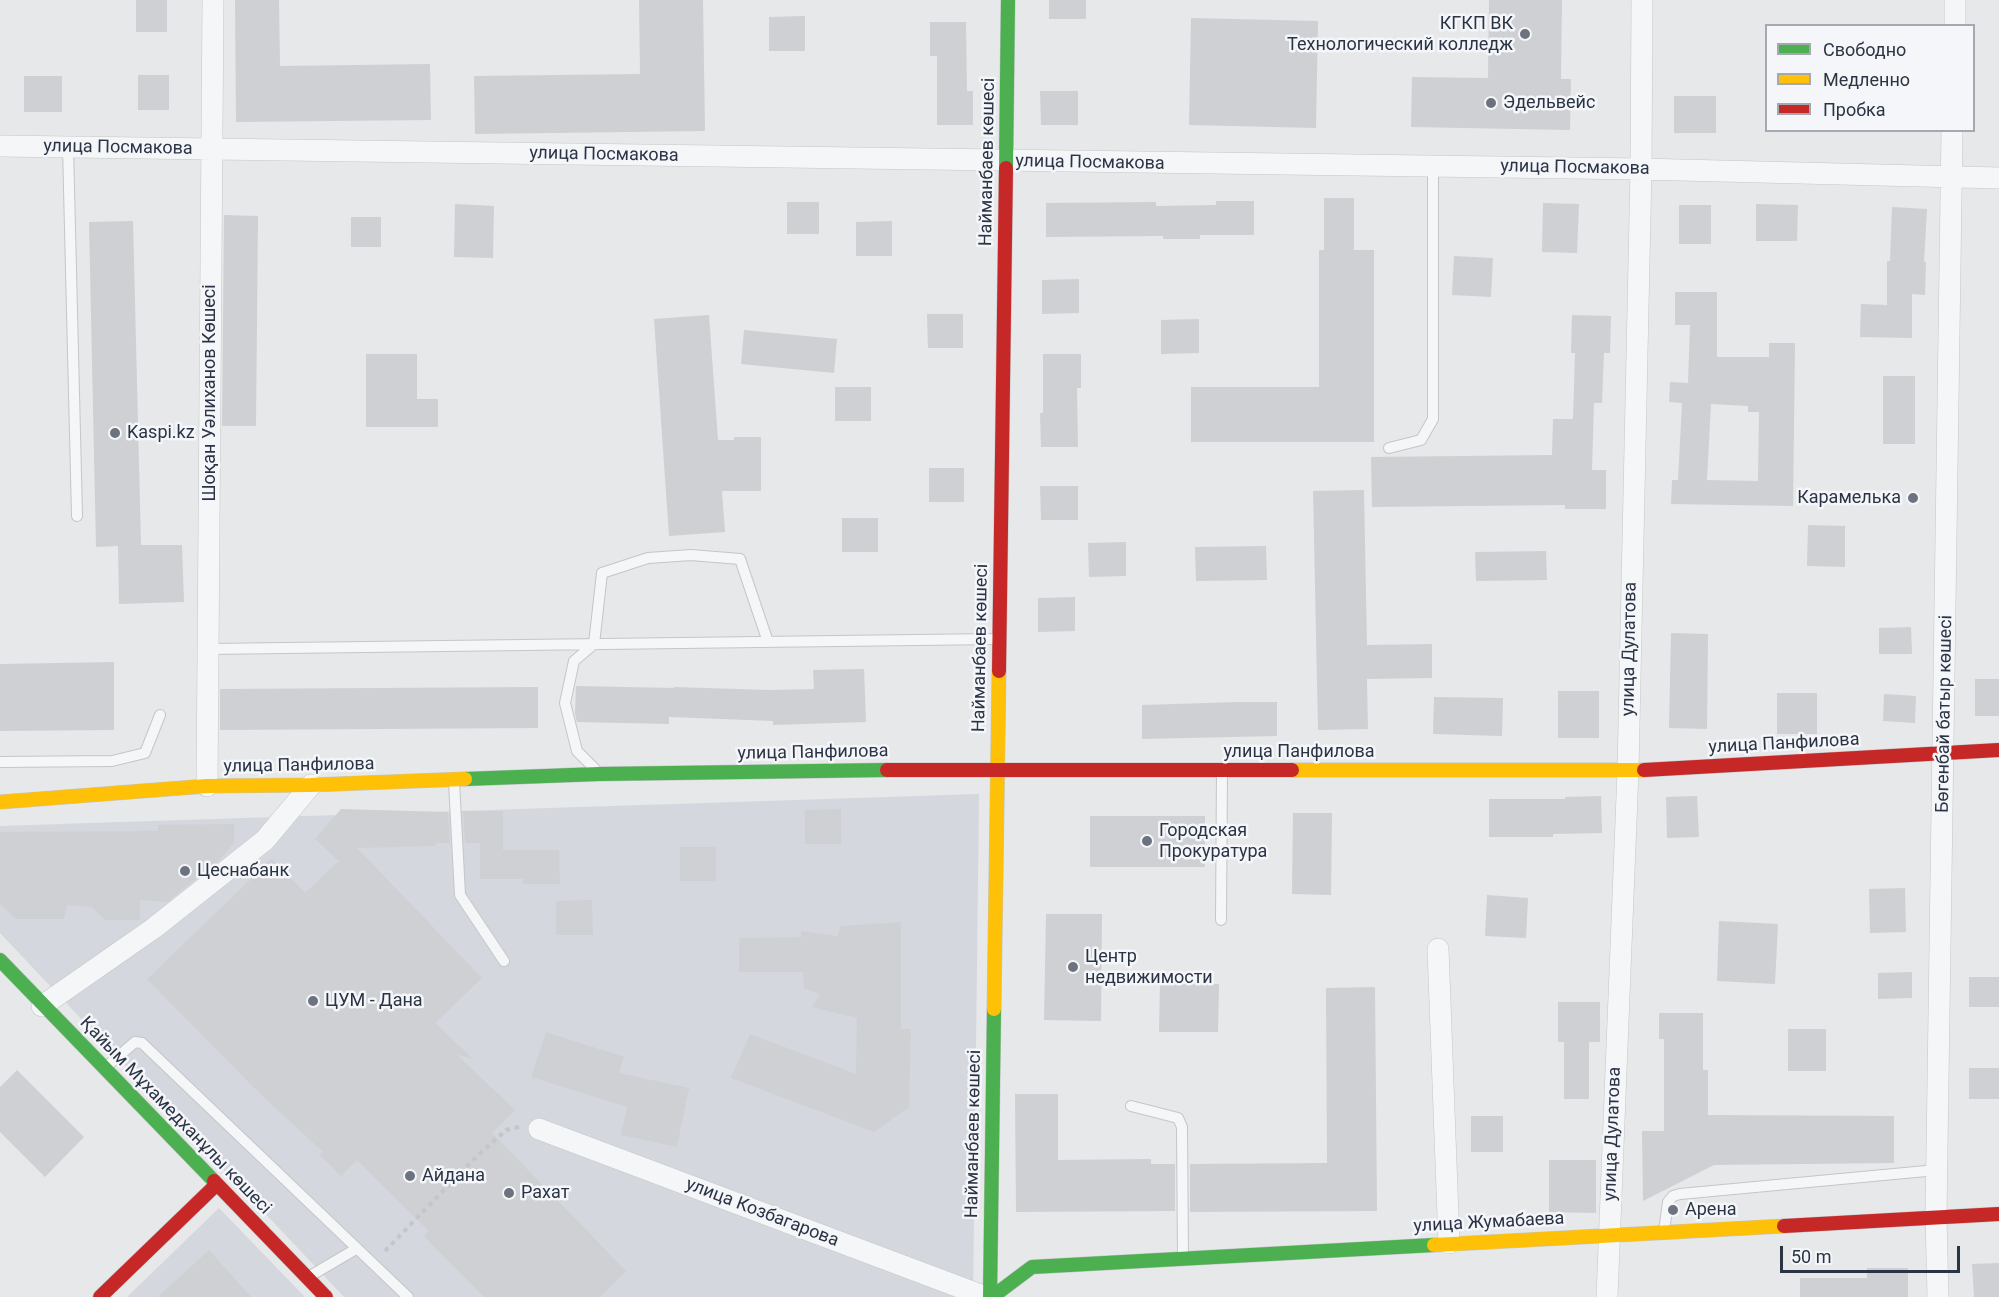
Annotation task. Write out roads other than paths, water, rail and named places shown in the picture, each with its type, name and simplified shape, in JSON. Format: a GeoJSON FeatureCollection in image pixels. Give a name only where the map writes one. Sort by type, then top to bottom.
{"type":"FeatureCollection","features":[{"type":"Feature","properties":{"kind":"street","name":"Шоқан Уәлиханов Көшесі"},"geometry":{"type":"LineString","coordinates":[[207,786],[213,0]]}},
{"type":"Feature","properties":{"kind":"street","name":"Найманбаев көшесі"},"geometry":{"type":"LineString","coordinates":[[989,1297],[1008,0]]}},
{"type":"Feature","properties":{"kind":"street","name":"улица Дулатова"},"geometry":{"type":"LineString","coordinates":[[1607,1297],[1628,771],[1641,169],[1642,0]]}},
{"type":"Feature","properties":{"kind":"street"},"geometry":{"type":"LineString","coordinates":[[1955,0],[1955,24]]}},
{"type":"Feature","properties":{"kind":"street","name":"Бөгенбай батыр көшесі"},"geometry":{"type":"LineString","coordinates":[[1938,1297],[1936,1217],[1945,753],[1952,132]]}},
{"type":"Feature","properties":{"kind":"street","name":"улица Посмакова"},"geometry":{"type":"LineString","coordinates":[[0,146],[1005,162],[1641,169],[1999,178]]}},
{"type":"Feature","properties":{"kind":"street","name":"улица Панфилова"},"geometry":{"type":"LineString","coordinates":[[0,802],[207,786],[311,785],[599,774],[998,769],[1628,771],[1999,750]]}},
{"type":"Feature","properties":{"kind":"street"},"geometry":{"type":"LineString","coordinates":[[42,1006],[154,928],[265,840],[311,785]]}},
{"type":"Feature","properties":{"kind":"street"},"geometry":{"type":"LineString","coordinates":[[1438,949],[1449,1243]]}},
{"type":"Feature","properties":{"kind":"street","name":"Қайым Мұхамедханұлы көшесі"},"geometry":{"type":"LineString","coordinates":[[0,960],[326,1297]]}},
{"type":"Feature","properties":{"kind":"street","name":"улица Козбагарова"},"geometry":{"type":"LineString","coordinates":[[539,1129],[989,1297]]}},
{"type":"Feature","properties":{"kind":"street"},"geometry":{"type":"LineString","coordinates":[[100,1297],[217,1184]]}},
{"type":"Feature","properties":{"kind":"street","name":"улица Жумабаева"},"geometry":{"type":"LineString","coordinates":[[989,1297],[1032,1267],[1999,1214]]}},
{"type":"Feature","properties":{"kind":"lane"},"geometry":{"type":"LineString","coordinates":[[68,147],[77,516]]}},
{"type":"Feature","properties":{"kind":"lane"},"geometry":{"type":"LineString","coordinates":[[1389,448],[1421,440],[1433,419],[1433,167]]}},
{"type":"Feature","properties":{"kind":"lane"},"geometry":{"type":"LineString","coordinates":[[599,774],[577,751],[565,703],[574,661],[594,644],[602,573],[648,558],[691,555],[740,560],[768,642]]}},
{"type":"Feature","properties":{"kind":"lane"},"geometry":{"type":"LineString","coordinates":[[208,649],[999,639]]}},
{"type":"Feature","properties":{"kind":"lane"},"geometry":{"type":"LineString","coordinates":[[0,762],[112,761],[146,753],[160,714]]}},
{"type":"Feature","properties":{"kind":"lane"},"geometry":{"type":"LineString","coordinates":[[1221,920],[1222,770]]}},
{"type":"Feature","properties":{"kind":"lane"},"geometry":{"type":"LineString","coordinates":[[454,779],[460,896],[504,961]]}},
{"type":"Feature","properties":{"kind":"lane"},"geometry":{"type":"LineString","coordinates":[[104,1069],[135,1042],[142,1042],[356,1250],[374,1262],[408,1297]]}},
{"type":"Feature","properties":{"kind":"lane"},"geometry":{"type":"LineString","coordinates":[[1131,1106],[1178,1118],[1182,1127],[1183,1258]]}},
{"type":"Feature","properties":{"kind":"lane"},"geometry":{"type":"LineString","coordinates":[[1664,1232],[1668,1202],[1673,1196],[1680,1194],[1937,1170]]}},
{"type":"Feature","properties":{"kind":"lane"},"geometry":{"type":"LineString","coordinates":[[307,1278],[356,1250]]}},
{"type":"Feature","properties":{"kind":"place","name":"КГКП ВК Технологический колледж"},"geometry":{"type":"Point","coordinates":[1525,34]}},
{"type":"Feature","properties":{"kind":"place","name":"Эдельвейс"},"geometry":{"type":"Point","coordinates":[1491,103]}},
{"type":"Feature","properties":{"kind":"place","name":"Kaspi.kz"},"geometry":{"type":"Point","coordinates":[115,433]}},
{"type":"Feature","properties":{"kind":"place","name":"Карамелька"},"geometry":{"type":"Point","coordinates":[1913,498]}},
{"type":"Feature","properties":{"kind":"place","name":"Городская Прокуратура"},"geometry":{"type":"Point","coordinates":[1147,841]}},
{"type":"Feature","properties":{"kind":"place","name":"Цеснабанк"},"geometry":{"type":"Point","coordinates":[185,871]}},
{"type":"Feature","properties":{"kind":"place","name":"Центр недвижимости"},"geometry":{"type":"Point","coordinates":[1073,967]}},
{"type":"Feature","properties":{"kind":"place","name":"ЦУМ - Дана"},"geometry":{"type":"Point","coordinates":[313,1001]}},
{"type":"Feature","properties":{"kind":"place","name":"Айдана"},"geometry":{"type":"Point","coordinates":[410,1176]}},
{"type":"Feature","properties":{"kind":"place","name":"Рахат"},"geometry":{"type":"Point","coordinates":[509,1193]}},
{"type":"Feature","properties":{"kind":"place","name":"Арена"},"geometry":{"type":"Point","coordinates":[1673,1210]}}]}
